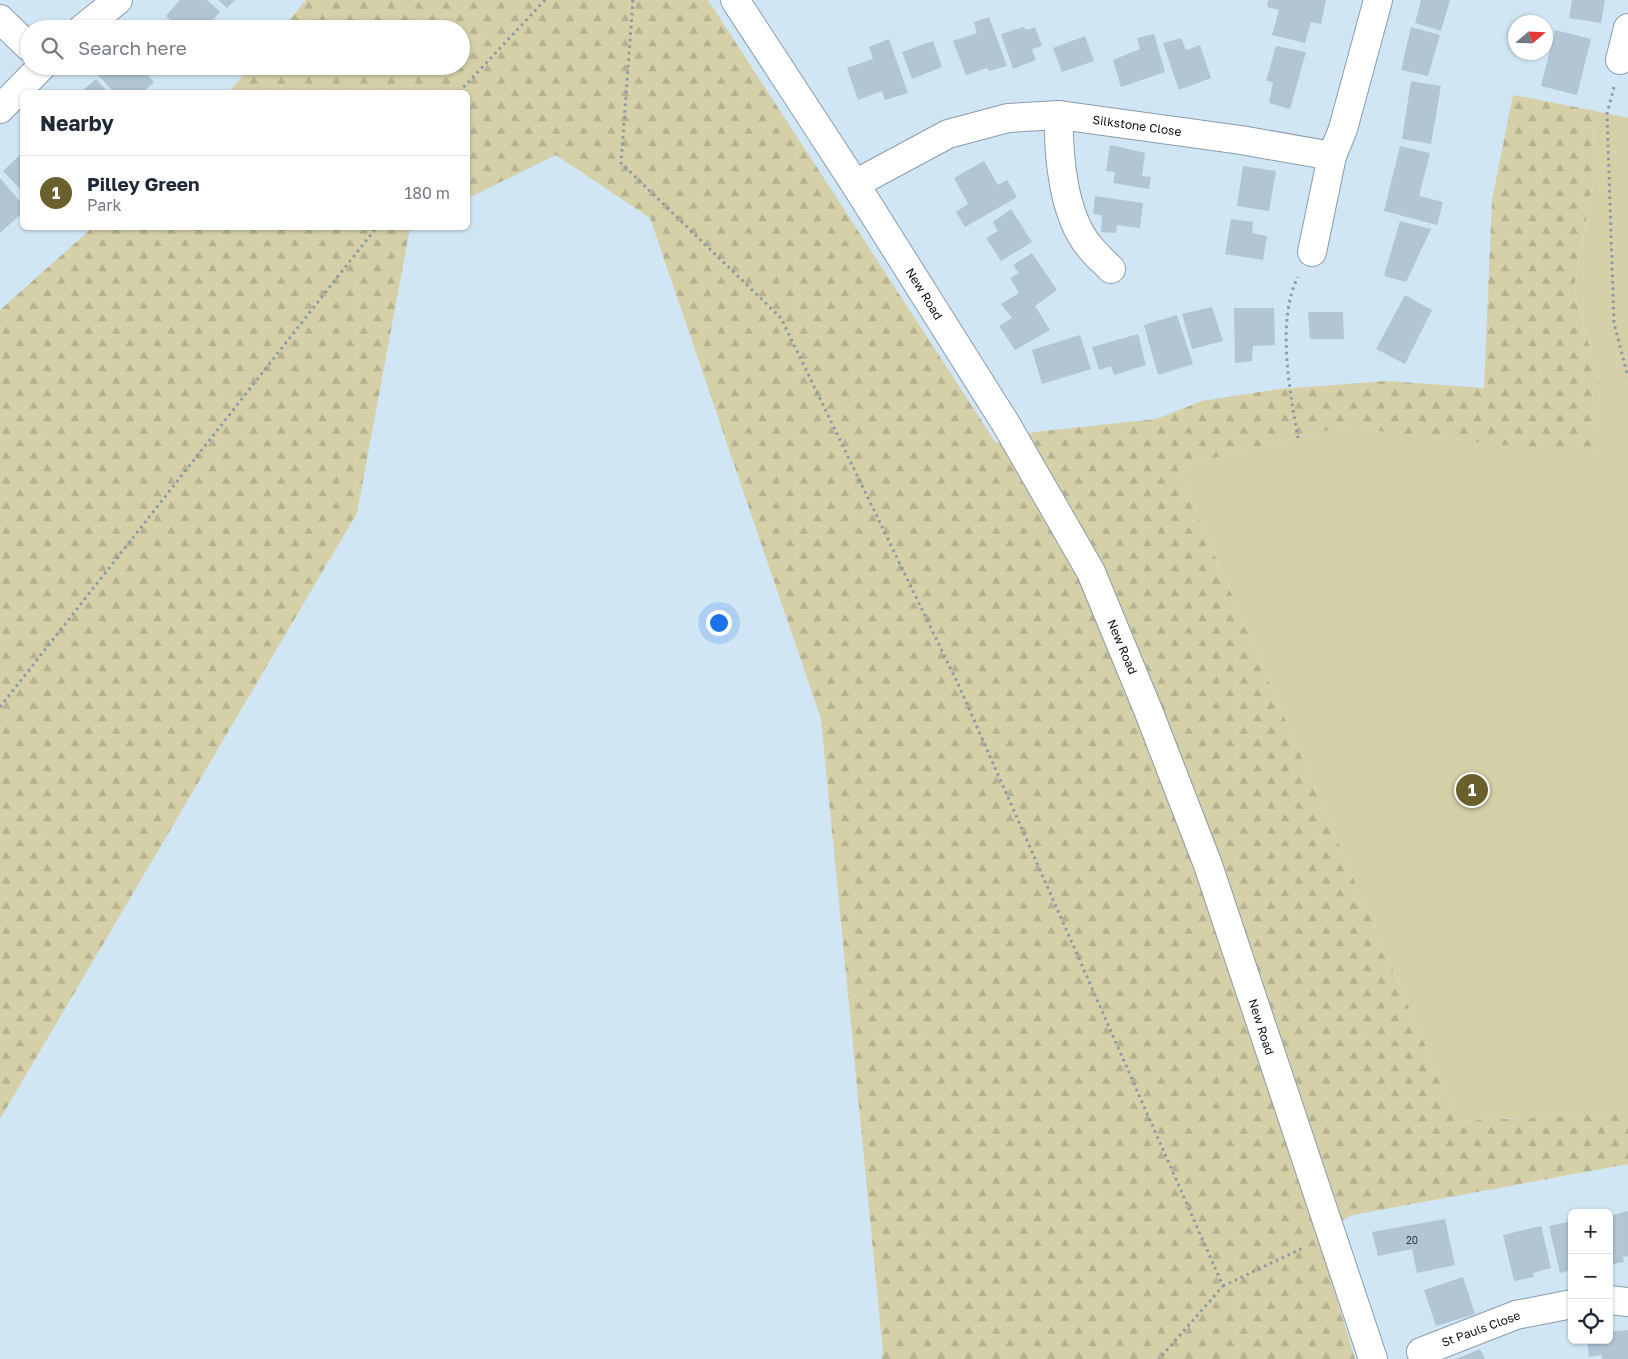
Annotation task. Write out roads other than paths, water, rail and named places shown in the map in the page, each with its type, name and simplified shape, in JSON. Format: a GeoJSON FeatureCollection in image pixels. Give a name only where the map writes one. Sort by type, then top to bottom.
{"type":"FeatureCollection","features":[{"type":"Feature","properties":{"kind":"street"},"geometry":{"type":"LineString","coordinates":[[93,20],[118,0]]}},
{"type":"Feature","properties":{"kind":"street","name":"New Road"},"geometry":{"type":"LineString","coordinates":[[735,0],[855,184],[1006,424],[1091,572],[1148,710],[1208,866],[1372,1359]]}},
{"type":"Feature","properties":{"kind":"street"},"geometry":{"type":"LineString","coordinates":[[1312,252],[1332,156],[1343,129],[1378,0]]}},
{"type":"Feature","properties":{"kind":"street"},"geometry":{"type":"LineString","coordinates":[[0,19],[20,38]]}},
{"type":"Feature","properties":{"kind":"street"},"geometry":{"type":"LineString","coordinates":[[1620,60],[1628,28]]}},
{"type":"Feature","properties":{"kind":"street"},"geometry":{"type":"LineString","coordinates":[[0,109],[33,75]]}},
{"type":"Feature","properties":{"kind":"street"},"geometry":{"type":"LineString","coordinates":[[1059,115],[1058,145],[1068,205],[1088,245],[1110,269]]}},
{"type":"Feature","properties":{"kind":"street","name":"Silkstone Close"},"geometry":{"type":"LineString","coordinates":[[855,184],[948,134],[1008,118],[1059,115],[1241,140],[1332,156]]}},
{"type":"Feature","properties":{"kind":"street"},"geometry":{"type":"LineString","coordinates":[[1613,1300],[1628,1302]]}},
{"type":"Feature","properties":{"kind":"street","name":"St Pauls Close"},"geometry":{"type":"LineString","coordinates":[[1421,1352],[1516,1315],[1568,1305]]}},
{"type":"Feature","properties":{"kind":"place","name":"Pilley Green"},"geometry":{"type":"Point","coordinates":[1472,790]}}]}
